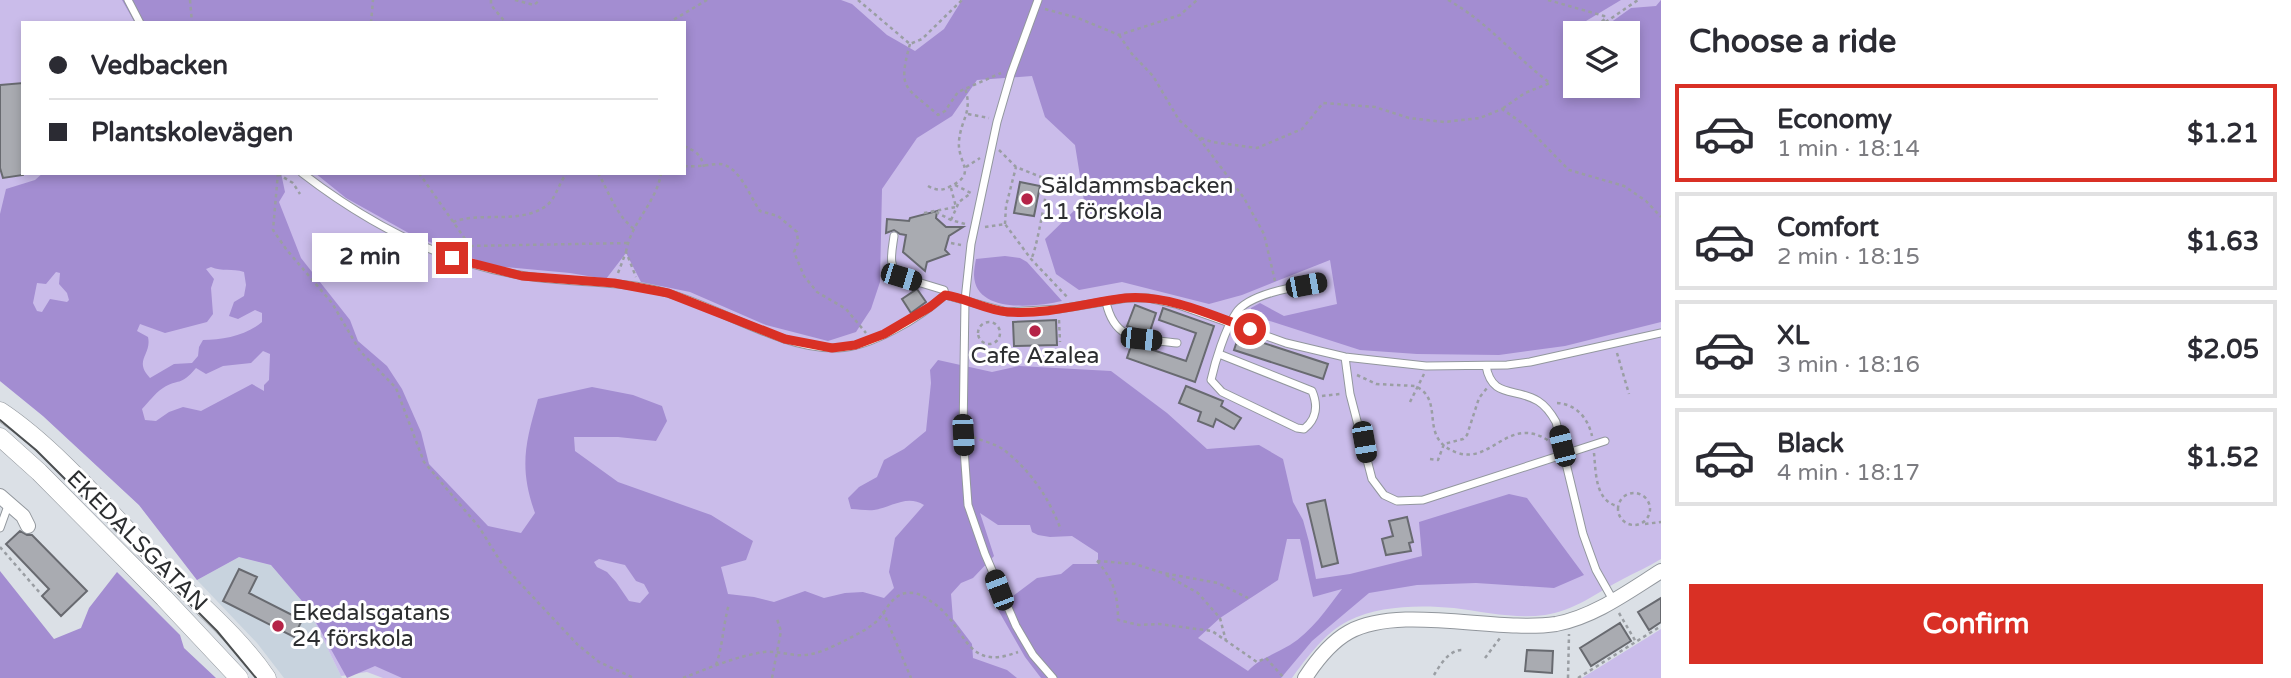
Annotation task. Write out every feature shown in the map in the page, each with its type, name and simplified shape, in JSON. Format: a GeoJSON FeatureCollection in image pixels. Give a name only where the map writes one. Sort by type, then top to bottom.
{"type":"FeatureCollection","features":[{"type":"Feature","properties":{"kind":"street","name":"EKEDALSGATAN"},"geometry":{"type":"LineString","coordinates":[[0,411],[22,427],[67,469],[239,642],[267,678]]}},
{"type":"Feature","properties":{"kind":"street","name":"EKEDALSGATAN"},"geometry":{"type":"LineString","coordinates":[[0,437],[38,471],[239,678]]}},
{"type":"Feature","properties":{"kind":"street"},"geometry":{"type":"LineString","coordinates":[[5,499],[23,516],[28,526]]}},
{"type":"Feature","properties":{"kind":"street"},"geometry":{"type":"LineString","coordinates":[[1305,678],[1332,645],[1348,633],[1366,625],[1406,620],[1542,625],[1570,620],[1612,601],[1661,571]]}},
{"type":"Feature","properties":{"kind":"lane"},"geometry":{"type":"LineString","coordinates":[[128,0],[139,21]]}},
{"type":"Feature","properties":{"kind":"lane"},"geometry":{"type":"LineString","coordinates":[[1037,3],[997,122],[967,269],[963,435],[968,505],[1005,605],[1027,646],[1053,678]]}},
{"type":"Feature","properties":{"kind":"lane"},"geometry":{"type":"LineString","coordinates":[[305,175],[347,206],[410,241],[475,266],[522,276],[614,283],[668,293],[785,339],[806,344],[842,348],[871,339],[910,320],[945,295],[1007,312],[1148,298],[1232,322],[1286,343],[1345,357],[1428,366],[1507,365],[1555,358],[1661,333]]}},
{"type":"Feature","properties":{"kind":"lane"},"geometry":{"type":"LineString","coordinates":[[894,236],[891,264],[895,273],[944,290],[945,295]]}},
{"type":"Feature","properties":{"kind":"lane"},"geometry":{"type":"LineString","coordinates":[[1219,354],[1312,391],[1316,411],[1311,424],[1304,429],[1222,392],[1211,380],[1219,354],[1236,312],[1251,301],[1278,291],[1322,282]]}},
{"type":"Feature","properties":{"kind":"lane"},"geometry":{"type":"LineString","coordinates":[[1105,302],[1112,323],[1118,329],[1141,339],[1177,343]]}},
{"type":"Feature","properties":{"kind":"lane"},"geometry":{"type":"LineString","coordinates":[[1345,357],[1350,393],[1373,479],[1384,495],[1397,501],[1423,500],[1605,441]]}},
{"type":"Feature","properties":{"kind":"lane"},"geometry":{"type":"LineString","coordinates":[[1486,366],[1492,384],[1536,400],[1546,407],[1556,422],[1560,455],[1583,534],[1596,570],[1612,601]]}},
{"type":"Feature","properties":{"kind":"lane"},"geometry":{"type":"LineString","coordinates":[[0,528],[5,499]]}},
{"type":"Feature","properties":{"kind":"path"},"geometry":{"type":"LineString","coordinates":[[191,0],[192,21]]}},
{"type":"Feature","properties":{"kind":"path"},"geometry":{"type":"LineString","coordinates":[[371,21],[373,0]]}},
{"type":"Feature","properties":{"kind":"path"},"geometry":{"type":"LineString","coordinates":[[491,0],[491,5],[504,21]]}},
{"type":"Feature","properties":{"kind":"path"},"geometry":{"type":"LineString","coordinates":[[515,0],[534,5],[540,0]]}},
{"type":"Feature","properties":{"kind":"path"},"geometry":{"type":"LineString","coordinates":[[671,21],[708,0]]}},
{"type":"Feature","properties":{"kind":"path"},"geometry":{"type":"LineString","coordinates":[[858,0],[910,44]]}},
{"type":"Feature","properties":{"kind":"path"},"geometry":{"type":"LineString","coordinates":[[910,44],[922,39],[962,0]]}},
{"type":"Feature","properties":{"kind":"path"},"geometry":{"type":"LineString","coordinates":[[1119,35],[1180,15],[1197,0]]}},
{"type":"Feature","properties":{"kind":"path"},"geometry":{"type":"LineString","coordinates":[[1198,137],[1237,147],[1257,148],[1301,129],[1323,103],[1375,107],[1409,118],[1444,122],[1480,118],[1502,109],[1525,93],[1550,83],[1531,69],[1492,30],[1448,0]]}},
{"type":"Feature","properties":{"kind":"path"},"geometry":{"type":"LineString","coordinates":[[1548,0],[1606,18],[1594,30],[1638,0]]}},
{"type":"Feature","properties":{"kind":"path"},"geometry":{"type":"LineString","coordinates":[[1037,3],[1119,35],[1132,54],[1153,76],[1179,120],[1198,137],[1244,198],[1264,234],[1278,291]]}},
{"type":"Feature","properties":{"kind":"path"},"geometry":{"type":"LineString","coordinates":[[910,44],[904,78],[907,89],[938,115],[941,115],[958,92],[965,88],[1003,72],[1011,74]]}},
{"type":"Feature","properties":{"kind":"path"},"geometry":{"type":"LineString","coordinates":[[928,186],[944,190],[962,180],[966,167],[959,145],[961,126],[968,114],[969,101],[965,88]]}},
{"type":"Feature","properties":{"kind":"path"},"geometry":{"type":"LineString","coordinates":[[1502,109],[1525,125],[1569,170],[1623,186],[1646,201],[1661,217]]}},
{"type":"Feature","properties":{"kind":"path"},"geometry":{"type":"LineString","coordinates":[[968,114],[988,117],[997,122]]}},
{"type":"Feature","properties":{"kind":"path"},"geometry":{"type":"LineString","coordinates":[[686,147],[698,153],[704,167]]}},
{"type":"Feature","properties":{"kind":"path"},"geometry":{"type":"LineString","coordinates":[[991,147],[1002,151],[1016,167],[1048,182],[1034,256],[1031,259]]}},
{"type":"Feature","properties":{"kind":"path"},"geometry":{"type":"LineString","coordinates":[[966,167],[979,158],[988,158]]}},
{"type":"Feature","properties":{"kind":"path"},"geometry":{"type":"LineString","coordinates":[[686,166],[718,164],[730,167],[760,211],[778,216],[793,227],[798,237],[793,252],[804,276],[817,292],[846,309],[871,339]]}},
{"type":"Feature","properties":{"kind":"path"},"geometry":{"type":"LineString","coordinates":[[1016,167],[1006,206],[1005,224],[1031,259],[1076,306]]}},
{"type":"Feature","properties":{"kind":"path"},"geometry":{"type":"LineString","coordinates":[[278,175],[273,230],[285,249],[332,303],[360,351],[396,388],[424,462],[479,527],[502,564],[578,645],[599,662],[634,678]]}},
{"type":"Feature","properties":{"kind":"path"},"geometry":{"type":"LineString","coordinates":[[280,175],[293,183],[300,194]]}},
{"type":"Feature","properties":{"kind":"path"},"geometry":{"type":"LineString","coordinates":[[420,175],[470,246],[475,266]]}},
{"type":"Feature","properties":{"kind":"path"},"geometry":{"type":"LineString","coordinates":[[453,222],[472,216],[513,217],[547,205],[566,175]]}},
{"type":"Feature","properties":{"kind":"path"},"geometry":{"type":"LineString","coordinates":[[599,175],[619,213],[634,229]]}},
{"type":"Feature","properties":{"kind":"path"},"geometry":{"type":"LineString","coordinates":[[614,283],[638,219],[656,191],[660,175]]}},
{"type":"Feature","properties":{"kind":"path"},"geometry":{"type":"LineString","coordinates":[[951,187],[954,185],[970,194],[956,207],[951,220]]}},
{"type":"Feature","properties":{"kind":"path"},"geometry":{"type":"LineString","coordinates":[[951,187],[956,207]]}},
{"type":"Feature","properties":{"kind":"path"},"geometry":{"type":"LineString","coordinates":[[936,212],[956,207]]}},
{"type":"Feature","properties":{"kind":"path"},"geometry":{"type":"LineString","coordinates":[[924,212],[933,209],[951,220],[975,226],[1005,224]]}},
{"type":"Feature","properties":{"kind":"path"},"geometry":{"type":"LineString","coordinates":[[470,246],[628,243]]}},
{"type":"Feature","properties":{"kind":"path"},"geometry":{"type":"LineString","coordinates":[[626,252],[639,287]]}},
{"type":"Feature","properties":{"kind":"path"},"geometry":{"type":"LineString","coordinates":[[1058,309],[1060,342]]}},
{"type":"Feature","properties":{"kind":"path"},"geometry":{"type":"LineString","coordinates":[[985,322],[993,322],[999,327],[1000,335],[993,343],[985,343],[978,335],[979,327],[985,322]]}},
{"type":"Feature","properties":{"kind":"path"},"geometry":{"type":"LineString","coordinates":[[1614,344],[1629,394]]}},
{"type":"Feature","properties":{"kind":"path"},"geometry":{"type":"LineString","coordinates":[[1410,402],[1428,366]]}},
{"type":"Feature","properties":{"kind":"path"},"geometry":{"type":"LineString","coordinates":[[1346,370],[1376,384],[1418,387],[1427,393],[1431,401],[1432,427],[1436,436],[1457,453],[1475,454],[1509,436],[1527,433],[1552,443],[1560,455]]}},
{"type":"Feature","properties":{"kind":"path"},"geometry":{"type":"LineString","coordinates":[[1444,444],[1463,439],[1467,435],[1479,398],[1492,384]]}},
{"type":"Feature","properties":{"kind":"path"},"geometry":{"type":"LineString","coordinates":[[1315,397],[1350,393]]}},
{"type":"Feature","properties":{"kind":"path"},"geometry":{"type":"LineString","coordinates":[[963,435],[1002,449],[1035,481],[1050,502],[1061,530]]}},
{"type":"Feature","properties":{"kind":"path"},"geometry":{"type":"LineString","coordinates":[[1430,459],[1433,461],[1439,458],[1444,444]]}},
{"type":"Feature","properties":{"kind":"path"},"geometry":{"type":"LineString","coordinates":[[1641,524],[1649,514],[1648,501],[1637,493],[1624,496],[1618,503],[1619,516],[1628,525],[1641,524],[1661,522]]}},
{"type":"Feature","properties":{"kind":"path"},"geometry":{"type":"LineString","coordinates":[[0,547],[40,593]]}},
{"type":"Feature","properties":{"kind":"path"},"geometry":{"type":"LineString","coordinates":[[1248,598],[1218,583],[1163,573],[1135,564],[1097,561],[1111,576],[1118,602],[1118,620],[1139,625],[1159,624],[1212,631],[1257,662],[1266,659],[1284,678]]}},
{"type":"Feature","properties":{"kind":"path"},"geometry":{"type":"LineString","coordinates":[[1163,573],[1198,593],[1220,618],[1226,641]]}},
{"type":"Feature","properties":{"kind":"path"},"geometry":{"type":"LineString","coordinates":[[683,678],[754,654],[776,651],[797,656],[818,652],[847,640],[877,621],[892,599],[905,593],[914,593],[940,607],[969,648],[980,655],[996,658],[1017,653],[1027,646]]}},
{"type":"Feature","properties":{"kind":"path"},"geometry":{"type":"LineString","coordinates":[[1612,601],[1636,642]]}},
{"type":"Feature","properties":{"kind":"path"},"geometry":{"type":"LineString","coordinates":[[716,665],[729,604]]}},
{"type":"Feature","properties":{"kind":"path"},"geometry":{"type":"LineString","coordinates":[[883,611],[911,678]]}},
{"type":"Feature","properties":{"kind":"path"},"geometry":{"type":"LineString","coordinates":[[772,678],[780,631],[777,619]]}},
{"type":"Feature","properties":{"kind":"path"},"geometry":{"type":"LineString","coordinates":[[1568,678],[1570,620]]}},
{"type":"Feature","properties":{"kind":"path"},"geometry":{"type":"LineString","coordinates":[[1485,658],[1502,634],[1504,624]]}},
{"type":"Feature","properties":{"kind":"path"},"geometry":{"type":"LineString","coordinates":[[1578,678],[1661,626]]}},
{"type":"Feature","properties":{"kind":"path"},"geometry":{"type":"LineString","coordinates":[[1434,675],[1450,655],[1456,650],[1462,650]]}},
{"type":"Feature","properties":{"kind":"shaded area"},"geometry":{"type":"Polygon","coordinates":[[[0,0],[1661,0],[1661,559],[1556,613],[1511,616],[1428,607],[1400,607],[1373,612],[1348,621],[1325,638],[1292,678],[383,678],[367,672],[341,676],[308,608],[271,565],[239,557],[197,580],[139,505],[43,416],[0,381],[0,0]]]}},
{"type":"Feature","properties":{"kind":"shaded area"},"geometry":{"type":"Polygon","coordinates":[[[122,0],[841,0],[852,4],[887,35],[915,51],[944,29],[962,0],[1621,0],[1586,21],[1563,21],[1563,98],[1640,98],[1640,21],[1613,21],[1631,8],[1656,6],[1661,0],[1661,322],[1565,346],[1499,355],[1417,354],[1360,350],[1251,315],[1251,308],[1260,303],[1284,316],[1337,304],[1330,260],[1242,295],[1209,304],[1122,282],[1079,290],[1056,274],[1045,239],[1084,201],[1075,145],[1045,117],[1032,76],[977,80],[952,116],[917,138],[882,189],[880,282],[871,309],[856,332],[828,341],[766,325],[690,292],[641,282],[626,253],[606,279],[493,266],[414,236],[346,198],[317,175],[686,175],[686,21],[134,21],[122,0]]]}},
{"type":"Feature","properties":{"kind":"shaded area"},"geometry":{"type":"Polygon","coordinates":[[[41,175],[281,175],[285,192],[279,202],[301,258],[350,320],[358,341],[387,366],[402,389],[421,432],[429,464],[488,526],[521,533],[535,513],[525,469],[527,443],[538,399],[592,387],[633,395],[662,406],[667,421],[656,441],[618,437],[574,437],[575,451],[618,482],[711,515],[753,541],[746,560],[721,567],[728,594],[774,602],[805,591],[824,598],[863,592],[884,598],[894,588],[889,572],[895,538],[924,505],[905,501],[874,510],[851,509],[848,498],[859,487],[877,477],[884,460],[904,449],[926,431],[930,370],[938,360],[992,372],[1019,366],[1111,371],[1167,413],[1207,449],[1259,445],[1283,459],[1293,502],[1303,520],[1316,579],[1350,574],[1422,556],[1419,522],[1509,494],[1527,498],[1584,575],[1554,588],[1476,583],[1417,585],[1369,593],[1312,641],[1281,678],[1041,678],[1025,657],[997,608],[1037,578],[1061,574],[1073,564],[1098,564],[1098,553],[1072,536],[1038,535],[1032,532],[1030,525],[998,525],[980,513],[994,556],[973,578],[961,583],[951,594],[953,619],[972,644],[973,658],[1007,670],[1017,678],[402,678],[375,666],[347,678],[308,608],[271,565],[239,557],[197,580],[139,505],[43,416],[0,381],[0,214],[6,189],[35,180],[41,175]],[[211,267],[206,269],[214,279],[211,288],[213,314],[207,322],[165,333],[140,324],[137,331],[148,337],[143,367],[150,378],[174,364],[192,363],[198,356],[203,340],[234,336],[262,322],[262,313],[255,310],[238,319],[229,316],[234,302],[244,296],[244,272],[211,267]],[[56,272],[46,284],[37,283],[33,303],[37,311],[42,312],[50,299],[67,302],[69,300],[59,284],[60,273],[56,272]],[[263,351],[251,363],[223,366],[206,374],[196,368],[183,380],[168,385],[154,395],[142,409],[145,420],[156,421],[183,407],[201,411],[252,384],[264,391],[264,385],[269,380],[270,354],[263,351]],[[1287,539],[1278,580],[1220,618],[1198,638],[1248,671],[1305,634],[1342,589],[1313,597],[1300,539],[1287,539]],[[599,559],[594,562],[616,582],[629,601],[640,603],[649,593],[625,565],[599,559]]]}},
{"type":"Feature","properties":{"kind":"shaded area"},"geometry":{"type":"Polygon","coordinates":[[[1005,256],[1027,262],[1062,301],[1023,306],[995,302],[985,296],[977,288],[974,275],[976,259],[1005,256]]]}},
{"type":"Feature","properties":{"kind":"shaded area","name":"Ekedalsgatans 24 förskola"},"geometry":{"type":"Polygon","coordinates":[[[239,557],[271,565],[308,608],[342,678],[284,678],[257,643],[197,580],[239,557]]]}},
{"type":"Feature","properties":{"kind":"shaded area"},"geometry":{"type":"Polygon","coordinates":[[[0,571],[54,639],[81,628],[89,608],[117,572],[180,635],[184,648],[216,678],[0,678],[0,571]]]}},
{"type":"Feature","properties":{"kind":"shaded area"},"geometry":{"type":"Polygon","coordinates":[[[1661,629],[1661,678],[1582,678],[1661,629]]]}},
{"type":"Feature","properties":{"kind":"building"},"geometry":{"type":"Polygon","coordinates":[[[21,83],[23,175],[3,178],[0,168],[0,85],[21,83]]]}},
{"type":"Feature","properties":{"kind":"building","name":"Säldammsbacken 11 förskola"},"geometry":{"type":"Polygon","coordinates":[[[1020,182],[1040,186],[1034,216],[1014,213],[1020,182]]]}},
{"type":"Feature","properties":{"kind":"building"},"geometry":{"type":"Polygon","coordinates":[[[937,211],[936,218],[946,227],[963,227],[949,236],[945,250],[949,254],[927,262],[925,271],[903,252],[906,235],[894,230],[886,233],[887,219],[909,221],[910,218],[937,211]]]}},
{"type":"Feature","properties":{"kind":"building"},"geometry":{"type":"Polygon","coordinates":[[[917,289],[926,302],[911,313],[902,299],[917,289]]]}},
{"type":"Feature","properties":{"kind":"building"},"geometry":{"type":"Polygon","coordinates":[[[1135,305],[1156,313],[1149,334],[1127,326],[1135,305]]]}},
{"type":"Feature","properties":{"kind":"building"},"geometry":{"type":"Polygon","coordinates":[[[1163,308],[1214,326],[1195,382],[1127,358],[1132,343],[1186,361],[1196,333],[1159,320],[1163,308]]]}},
{"type":"Feature","properties":{"kind":"building","name":"Cafe Azalea"},"geometry":{"type":"Polygon","coordinates":[[[1056,320],[1057,345],[1014,346],[1013,322],[1056,320]]]}},
{"type":"Feature","properties":{"kind":"building"},"geometry":{"type":"Polygon","coordinates":[[[1239,335],[1328,364],[1323,379],[1234,350],[1239,335]]]}},
{"type":"Feature","properties":{"kind":"building"},"geometry":{"type":"Polygon","coordinates":[[[1186,386],[1223,401],[1221,406],[1241,418],[1234,429],[1216,419],[1213,427],[1198,421],[1201,412],[1179,403],[1186,386]]]}},
{"type":"Feature","properties":{"kind":"building"},"geometry":{"type":"Polygon","coordinates":[[[1325,500],[1338,563],[1322,567],[1307,504],[1325,500]]]}},
{"type":"Feature","properties":{"kind":"building"},"geometry":{"type":"Polygon","coordinates":[[[1407,517],[1413,542],[1409,543],[1411,551],[1386,555],[1382,539],[1393,536],[1389,521],[1407,517]]]}},
{"type":"Feature","properties":{"kind":"building"},"geometry":{"type":"Polygon","coordinates":[[[20,531],[32,535],[87,591],[61,616],[42,596],[49,589],[6,544],[20,531]]]}},
{"type":"Feature","properties":{"kind":"building"},"geometry":{"type":"Polygon","coordinates":[[[239,569],[257,577],[249,593],[302,620],[294,637],[223,601],[239,569]]]}},
{"type":"Feature","properties":{"kind":"building"},"geometry":{"type":"Polygon","coordinates":[[[1661,598],[1661,622],[1649,630],[1638,612],[1661,598]]]}},
{"type":"Feature","properties":{"kind":"building"},"geometry":{"type":"Polygon","coordinates":[[[1620,623],[1631,641],[1591,666],[1580,648],[1620,623]]]}},
{"type":"Feature","properties":{"kind":"building"},"geometry":{"type":"Polygon","coordinates":[[[1527,650],[1553,651],[1552,673],[1525,671],[1527,650]]]}},
{"type":"Feature","properties":{"kind":"tram line"},"geometry":{"type":"LineString","coordinates":[[0,420],[36,450],[217,631],[256,678]]}},
{"type":"Feature","properties":{"kind":"place","name":"Säldammsbacken 11 förskola"},"geometry":{"type":"Point","coordinates":[1027,199]}},
{"type":"Feature","properties":{"kind":"place","name":"Cafe Azalea"},"geometry":{"type":"Point","coordinates":[1035,331]}},
{"type":"Feature","properties":{"kind":"place","name":"Ekedalsgatans 24 förskola"},"geometry":{"type":"Point","coordinates":[278,626]}},
{"type":"Feature","properties":{"kind":"route"},"geometry":{"type":"LineString","coordinates":[[452,258],[522,276],[614,283],[668,293],[785,339],[832,348],[855,345],[884,334],[910,320],[945,295],[1007,312],[1059,309],[1127,298],[1148,298],[1176,304],[1250,329]]}}]}
